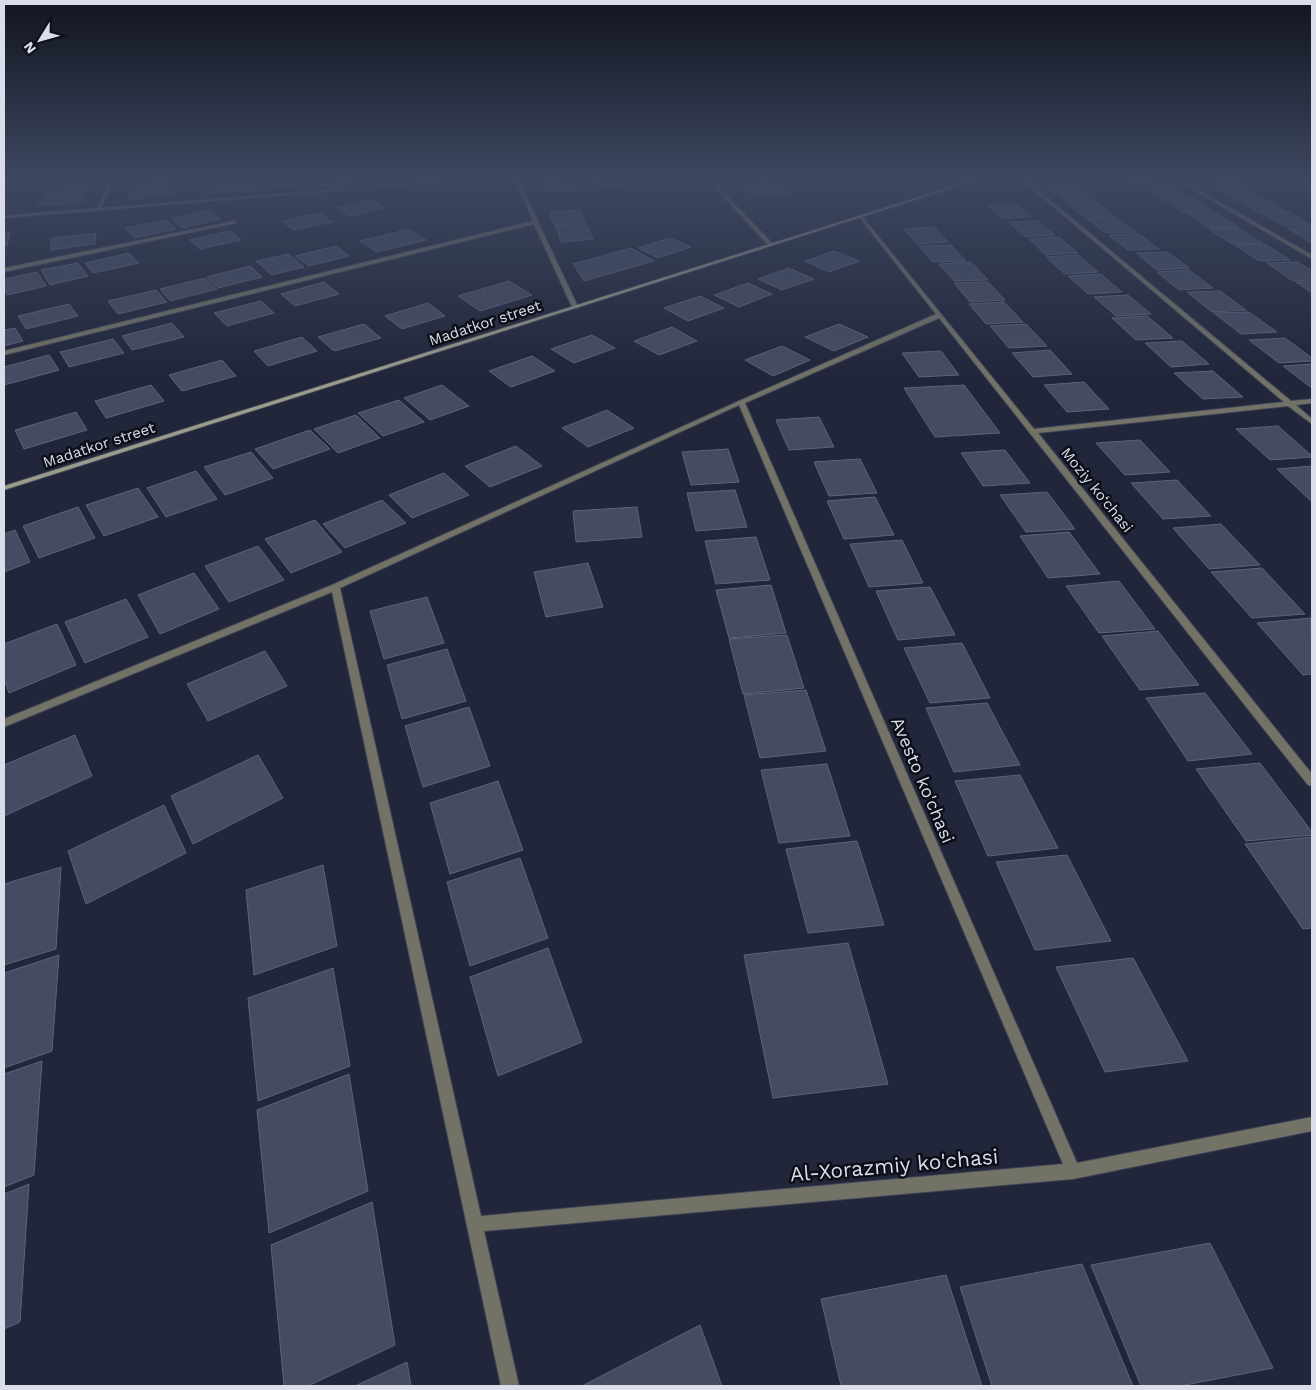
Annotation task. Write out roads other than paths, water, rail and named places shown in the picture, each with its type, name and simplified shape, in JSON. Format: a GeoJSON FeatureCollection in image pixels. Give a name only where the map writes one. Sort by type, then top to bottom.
{"type":"FeatureCollection","features":[{"type":"Feature","properties":{"kind":"street"},"geometry":{"type":"LineString","coordinates":[[4,270],[120,246]]}},
{"type":"Feature","properties":{"kind":"street"},"geometry":{"type":"LineString","coordinates":[[4,354],[439,246]]}},
{"type":"Feature","properties":{"kind":"street"},"geometry":{"type":"LineString","coordinates":[[546,246],[574,307]]}},
{"type":"Feature","properties":{"kind":"street","name":"Madatkor street"},"geometry":{"type":"LineString","coordinates":[[4,488],[764,246]]}},
{"type":"Feature","properties":{"kind":"street","name":"Moziy ko‘chasi"},"geometry":{"type":"LineString","coordinates":[[885,246],[1312,782]]}},
{"type":"Feature","properties":{"kind":"street"},"geometry":{"type":"LineString","coordinates":[[1102,246],[1312,422]]}},
{"type":"Feature","properties":{"kind":"street"},"geometry":{"type":"LineString","coordinates":[[1293,246],[1312,257]]}},
{"type":"Feature","properties":{"kind":"street"},"geometry":{"type":"LineString","coordinates":[[4,723],[335,587],[741,402],[940,315]]}},
{"type":"Feature","properties":{"kind":"street"},"geometry":{"type":"LineString","coordinates":[[1032,431],[1312,401]]}},
{"type":"Feature","properties":{"kind":"street","name":"Avesto ko'chasi"},"geometry":{"type":"LineString","coordinates":[[741,402],[1073,1171]]}},
{"type":"Feature","properties":{"kind":"street"},"geometry":{"type":"LineString","coordinates":[[335,587],[510,1386]]}},
{"type":"Feature","properties":{"kind":"street","name":"Al-Xorazmiy ko'chasi"},"geometry":{"type":"LineString","coordinates":[[476,1224],[1073,1171],[1312,1124]]}}]}
